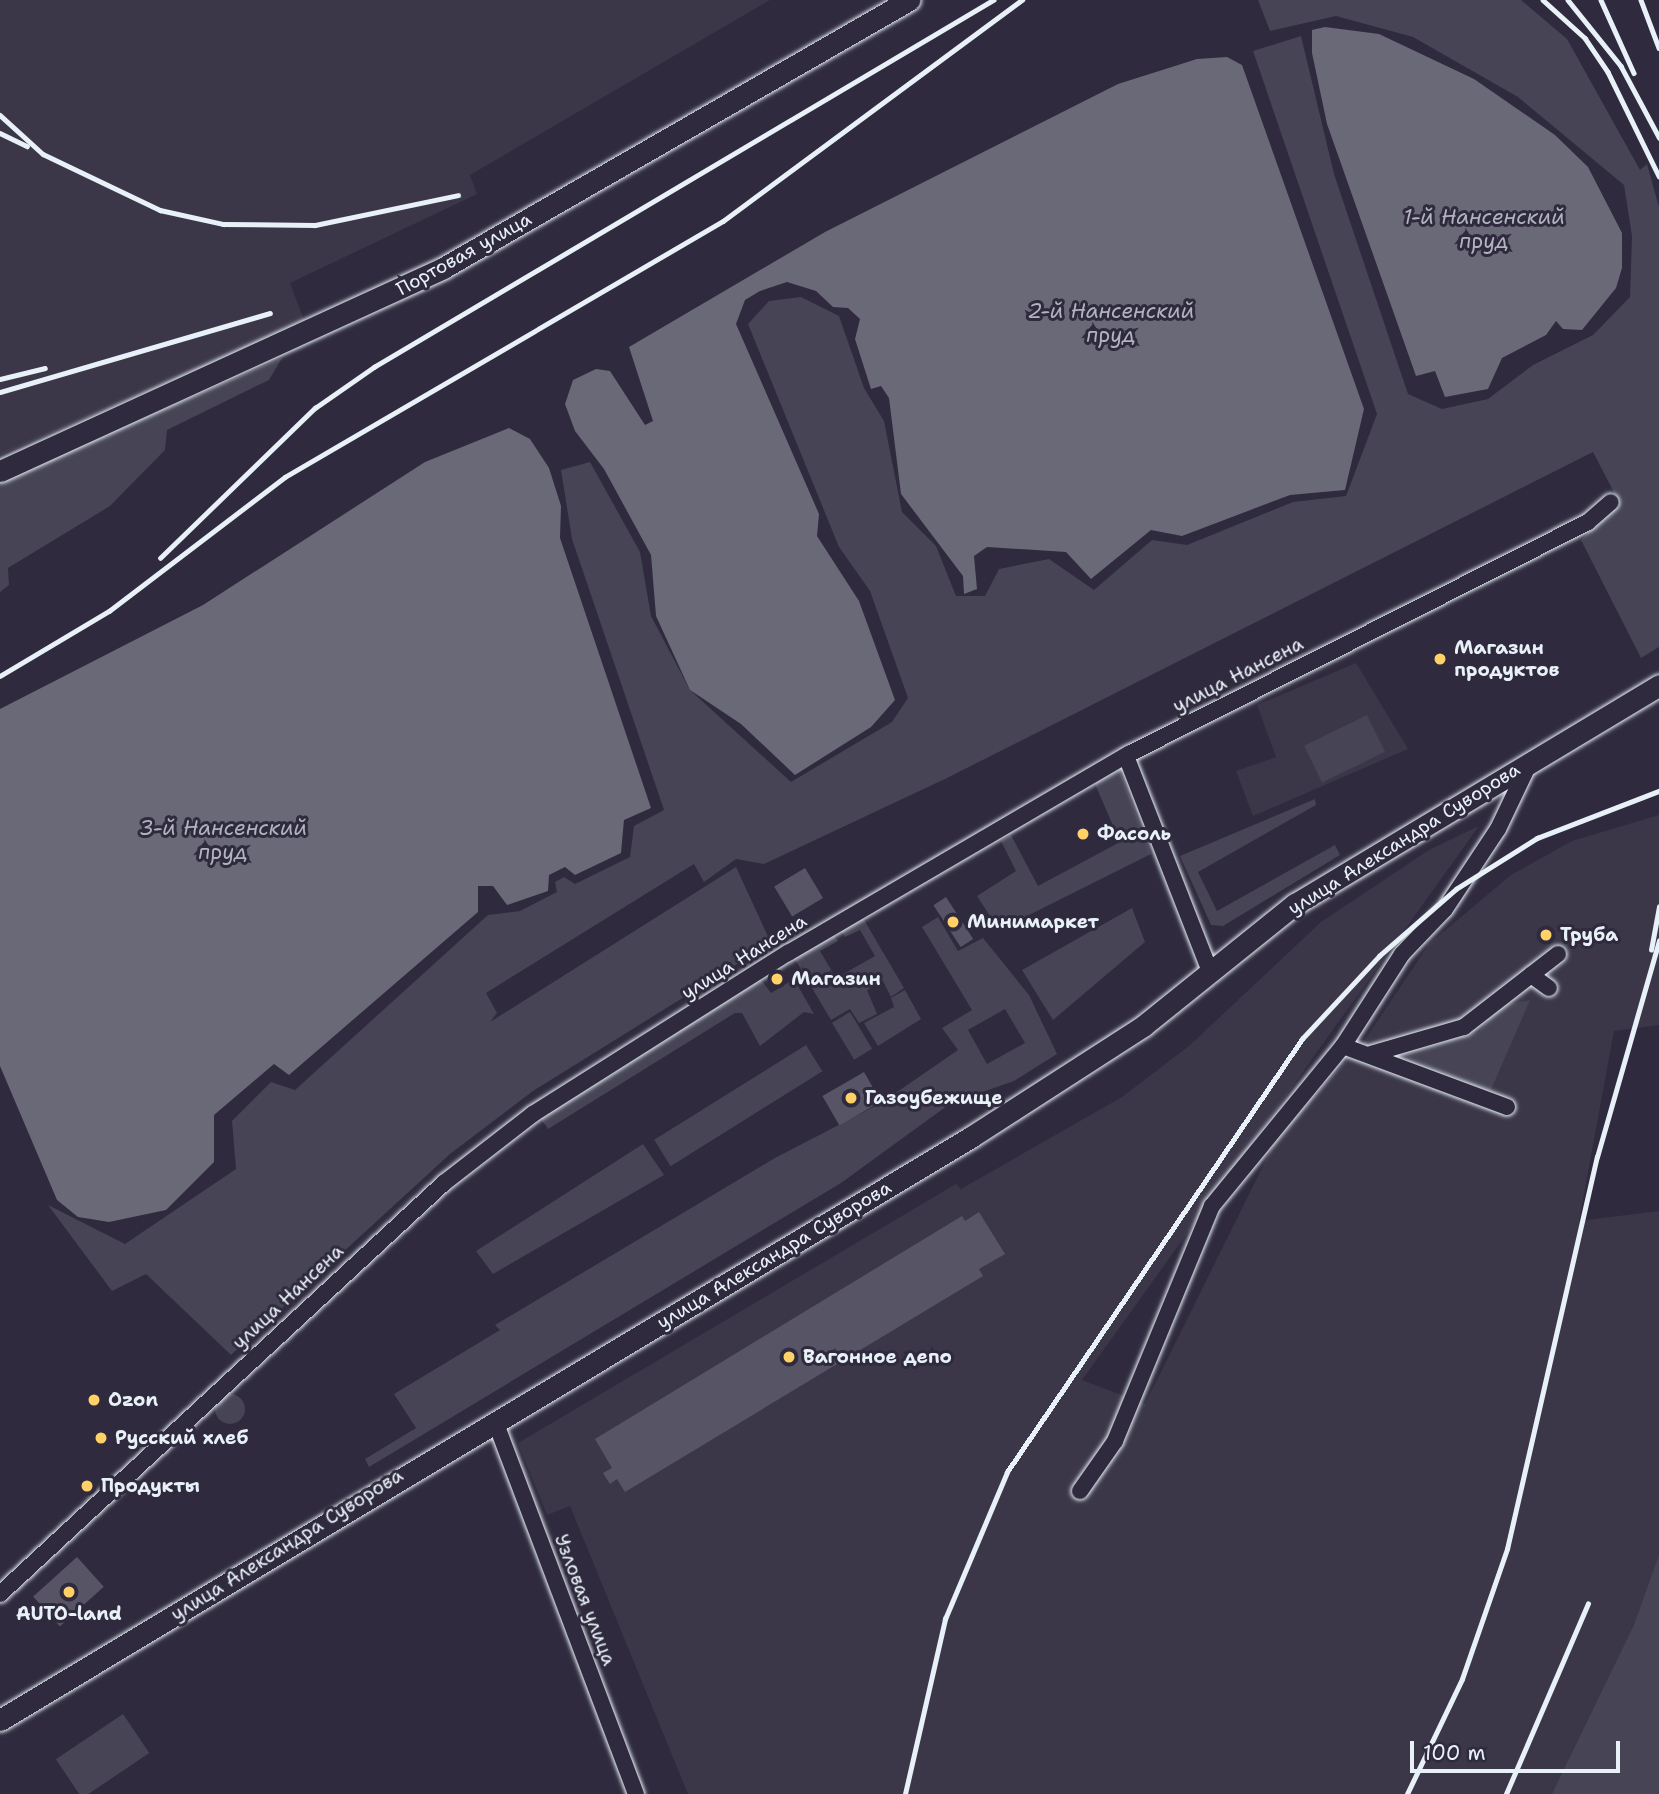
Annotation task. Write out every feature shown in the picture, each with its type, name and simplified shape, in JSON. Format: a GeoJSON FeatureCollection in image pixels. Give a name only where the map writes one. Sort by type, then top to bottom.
{"type":"FeatureCollection","features":[{"type":"Feature","properties":{"kind":"main road","name":"Портовая улица"},"geometry":{"type":"LineString","coordinates":[[0,471],[443,268],[909,0]]}},
{"type":"Feature","properties":{"kind":"main road","name":"улица Александра Суворова"},"geometry":{"type":"LineString","coordinates":[[0,1720],[495,1420],[971,1137],[1211,974],[1296,904],[1659,685]]}},
{"type":"Feature","properties":{"kind":"street","name":"улица Нансена"},"geometry":{"type":"LineString","coordinates":[[0,1594],[434,1192],[533,1114],[788,953],[1126,756],[1588,523],[1611,502]]}},
{"type":"Feature","properties":{"kind":"street"},"geometry":{"type":"LineString","coordinates":[[1126,756],[1211,974]]}},
{"type":"Feature","properties":{"kind":"street","name":"улица Александра Суворова"},"geometry":{"type":"LineString","coordinates":[[1080,1491],[1115,1441],[1212,1206],[1343,1046],[1402,954],[1445,909],[1498,829],[1530,762]]}},
{"type":"Feature","properties":{"kind":"street"},"geometry":{"type":"LineString","coordinates":[[1371,1054],[1464,1027],[1558,954]]}},
{"type":"Feature","properties":{"kind":"street"},"geometry":{"type":"LineString","coordinates":[[1531,975],[1549,988]]}},
{"type":"Feature","properties":{"kind":"street"},"geometry":{"type":"LineString","coordinates":[[1406,1042],[1420,1025]]}},
{"type":"Feature","properties":{"kind":"street"},"geometry":{"type":"LineString","coordinates":[[1343,1046],[1371,1054],[1507,1107]]}},
{"type":"Feature","properties":{"kind":"street","name":"Узловая улица"},"geometry":{"type":"LineString","coordinates":[[495,1420],[636,1794]]}},
{"type":"Feature","properties":{"kind":"shaded area"},"geometry":{"type":"Polygon","coordinates":[[[0,0],[770,0],[470,175],[477,194],[290,283],[305,323],[0,455],[0,0]]]}},
{"type":"Feature","properties":{"kind":"shaded area"},"geometry":{"type":"Polygon","coordinates":[[[1258,0],[1521,0],[1567,39],[1640,170],[1647,164],[1659,207],[1659,647],[1641,658],[1581,540],[1619,502],[1593,452],[945,779],[764,864],[736,859],[704,882],[694,864],[486,993],[497,1013],[490,1022],[736,867],[771,943],[533,1091],[450,1154],[231,1355],[146,1274],[112,1291],[48,1205],[125,1244],[236,1169],[232,1121],[271,1082],[295,1090],[488,915],[520,911],[557,892],[555,882],[564,877],[575,884],[630,857],[634,826],[664,810],[572,539],[561,470],[590,462],[640,552],[651,616],[690,690],[791,782],[892,722],[908,698],[870,591],[839,547],[748,324],[769,301],[801,297],[839,316],[864,388],[884,421],[902,512],[936,546],[956,596],[985,596],[999,569],[1049,559],[1094,590],[1152,540],[1187,545],[1293,502],[1346,496],[1377,414],[1253,51],[1301,36],[1334,174],[1408,394],[1442,409],[1488,399],[1533,365],[1593,335],[1630,297],[1632,236],[1624,185],[1518,97],[1413,37],[1336,16],[1270,31],[1258,0]]]}},
{"type":"Feature","properties":{"kind":"shaded area"},"geometry":{"type":"Polygon","coordinates":[[[282,358],[269,380],[167,430],[165,450],[110,506],[8,568],[9,585],[0,592],[0,481],[282,358]]]}},
{"type":"Feature","properties":{"kind":"shaded area"},"geometry":{"type":"Polygon","coordinates":[[[1356,663],[1408,749],[1253,816],[1236,771],[1276,757],[1257,705],[1356,663]]]}},
{"type":"Feature","properties":{"kind":"shaded area"},"geometry":{"type":"Polygon","coordinates":[[[1367,715],[1385,752],[1322,783],[1304,746],[1367,715]]]}},
{"type":"Feature","properties":{"kind":"shaded area"},"geometry":{"type":"Polygon","coordinates":[[[1119,769],[1151,854],[999,930],[977,896],[1016,871],[1001,841],[1011,835],[1038,886],[1120,842],[1095,784],[1119,769]]]}},
{"type":"Feature","properties":{"kind":"shaded area"},"geometry":{"type":"Polygon","coordinates":[[[1315,799],[1316,805],[1198,872],[1217,911],[1335,845],[1340,855],[1223,926],[1211,925],[1180,856],[1315,799]]]}},
{"type":"Feature","properties":{"kind":"shaded area"},"geometry":{"type":"Polygon","coordinates":[[[1659,815],[1659,1025],[1614,1031],[1579,1221],[1659,1211],[1659,1794],[688,1794],[570,1506],[547,1515],[518,1443],[956,1184],[961,1189],[1122,1097],[1189,1046],[1321,922],[1429,850],[1479,826],[1082,1380],[1145,1404],[1279,1134],[1362,1044],[1429,944],[1511,875],[1572,841],[1659,815]]]}},
{"type":"Feature","properties":{"kind":"shaded area"},"geometry":{"type":"Polygon","coordinates":[[[1132,908],[1145,942],[1053,1020],[1022,970],[1132,908]]]}},
{"type":"Feature","properties":{"kind":"shaded area"},"geometry":{"type":"Polygon","coordinates":[[[860,913],[904,988],[891,997],[883,981],[867,990],[877,1014],[859,1023],[850,1009],[831,1020],[792,954],[831,931],[838,941],[820,951],[836,978],[875,956],[860,930],[845,937],[839,927],[860,913]]]}},
{"type":"Feature","properties":{"kind":"shaded area"},"geometry":{"type":"Polygon","coordinates":[[[938,917],[958,951],[983,938],[1029,995],[1057,1054],[1014,1081],[951,1103],[841,1183],[369,1467],[365,1459],[416,1428],[394,1394],[500,1330],[495,1325],[775,1158],[881,1103],[958,1050],[942,1028],[972,1010],[922,927],[938,917]],[[1005,1009],[968,1030],[987,1064],[1025,1043],[1005,1009]]]}},
{"type":"Feature","properties":{"kind":"shaded area"},"geometry":{"type":"Polygon","coordinates":[[[759,977],[771,993],[794,979],[814,1014],[804,1012],[760,1046],[742,1013],[735,1013],[548,1129],[539,1116],[759,977]]]}},
{"type":"Feature","properties":{"kind":"shaded area"},"geometry":{"type":"Polygon","coordinates":[[[905,990],[921,1019],[878,1046],[864,1023],[894,1007],[891,998],[905,990]]]}},
{"type":"Feature","properties":{"kind":"shaded area"},"geometry":{"type":"Polygon","coordinates":[[[1530,1000],[1490,1092],[1403,1055],[1479,1032],[1499,1006],[1530,1000]]]}},
{"type":"Feature","properties":{"kind":"shaded area"},"geometry":{"type":"Polygon","coordinates":[[[850,1012],[872,1049],[854,1060],[832,1023],[850,1012]]]}},
{"type":"Feature","properties":{"kind":"shaded area"},"geometry":{"type":"Polygon","coordinates":[[[806,1045],[822,1071],[671,1166],[654,1140],[806,1045]]]}},
{"type":"Feature","properties":{"kind":"shaded area"},"geometry":{"type":"Polygon","coordinates":[[[643,1144],[664,1175],[493,1274],[476,1251],[643,1144]]]}},
{"type":"Feature","properties":{"kind":"shaded area"},"geometry":{"type":"Polygon","coordinates":[[[230,1394],[236,1395],[244,1403],[244,1415],[236,1423],[230,1424],[224,1423],[216,1415],[215,1409],[216,1403],[224,1395],[230,1394]]]}},
{"type":"Feature","properties":{"kind":"shaded area"},"geometry":{"type":"Polygon","coordinates":[[[1659,1555],[1659,1794],[1552,1794],[1634,1625],[1659,1555]]]}},
{"type":"Feature","properties":{"kind":"shaded area"},"geometry":{"type":"Polygon","coordinates":[[[123,1714],[149,1753],[88,1794],[79,1794],[56,1759],[123,1714]]]}},
{"type":"Feature","properties":{"kind":"water","name":"1-й Нансенский пруд"},"geometry":{"type":"Polygon","coordinates":[[[1325,27],[1379,34],[1474,79],[1555,135],[1588,167],[1622,233],[1622,268],[1616,288],[1582,330],[1563,329],[1556,321],[1546,335],[1502,358],[1488,389],[1445,397],[1435,371],[1416,376],[1327,124],[1312,53],[1312,30],[1325,27]]]}},
{"type":"Feature","properties":{"kind":"water","name":"2-й Нансенский пруд"},"geometry":{"type":"Polygon","coordinates":[[[1227,57],[1242,65],[1364,409],[1345,490],[1290,495],[1182,536],[1151,530],[1091,579],[1066,552],[987,547],[974,556],[977,589],[964,594],[963,576],[901,494],[889,398],[881,386],[871,389],[855,339],[860,319],[848,308],[833,307],[816,291],[787,282],[760,291],[745,300],[736,324],[819,514],[817,536],[859,601],[895,700],[871,727],[795,775],[741,724],[690,690],[656,616],[651,555],[604,469],[575,431],[565,404],[573,380],[596,369],[610,371],[645,425],[653,421],[629,347],[825,232],[1118,84],[1197,59],[1227,57]]]}},
{"type":"Feature","properties":{"kind":"water","name":"3-й Нансенский пруд"},"geometry":{"type":"Polygon","coordinates":[[[509,428],[530,439],[549,468],[561,506],[560,538],[651,808],[624,820],[621,853],[575,875],[565,867],[549,875],[548,891],[507,905],[493,886],[478,886],[478,912],[289,1075],[274,1064],[214,1115],[214,1162],[166,1210],[109,1222],[78,1217],[57,1200],[0,1066],[0,709],[203,605],[425,462],[509,428]]]}},
{"type":"Feature","properties":{"kind":"building"},"geometry":{"type":"Polygon","coordinates":[[[805,868],[823,898],[792,917],[774,887],[805,868]]]}},
{"type":"Feature","properties":{"kind":"building","name":"Минимаркет"},"geometry":{"type":"Polygon","coordinates":[[[946,897],[973,939],[961,947],[933,905],[946,897]]]}},
{"type":"Feature","properties":{"kind":"building","name":"Газоубежище"},"geometry":{"type":"Polygon","coordinates":[[[864,1072],[881,1101],[839,1125],[822,1096],[864,1072]]]}},
{"type":"Feature","properties":{"kind":"building","name":"Вагонное депо"},"geometry":{"type":"Polygon","coordinates":[[[979,1212],[1005,1254],[979,1269],[983,1276],[625,1492],[617,1479],[610,1484],[603,1473],[612,1468],[595,1439],[962,1216],[965,1221],[979,1212]]]}},
{"type":"Feature","properties":{"kind":"building","name":"AUTO-land"},"geometry":{"type":"Polygon","coordinates":[[[77,1557],[104,1587],[60,1626],[33,1596],[77,1557]]]}},
{"type":"Feature","properties":{"kind":"railway"},"geometry":{"type":"LineString","coordinates":[[160,558],[315,408],[374,367],[993,0]]}},
{"type":"Feature","properties":{"kind":"railway"},"geometry":{"type":"LineString","coordinates":[[0,676],[109,611],[285,477],[723,221],[1022,0]]}},
{"type":"Feature","properties":{"kind":"railway"},"geometry":{"type":"LineString","coordinates":[[1543,0],[1585,38],[1608,72],[1659,176]]}},
{"type":"Feature","properties":{"kind":"railway"},"geometry":{"type":"LineString","coordinates":[[1568,0],[1621,66],[1659,137]]}},
{"type":"Feature","properties":{"kind":"railway"},"geometry":{"type":"LineString","coordinates":[[1601,0],[1634,73]]}},
{"type":"Feature","properties":{"kind":"railway"},"geometry":{"type":"LineString","coordinates":[[1641,0],[1659,48]]}},
{"type":"Feature","properties":{"kind":"railway"},"geometry":{"type":"LineString","coordinates":[[0,115],[43,154],[160,210],[223,224],[315,225],[458,195]]}},
{"type":"Feature","properties":{"kind":"railway"},"geometry":{"type":"LineString","coordinates":[[0,133],[27,146]]}},
{"type":"Feature","properties":{"kind":"railway"},"geometry":{"type":"LineString","coordinates":[[0,392],[270,313]]}},
{"type":"Feature","properties":{"kind":"railway"},"geometry":{"type":"LineString","coordinates":[[0,379],[45,368]]}},
{"type":"Feature","properties":{"kind":"railway"},"geometry":{"type":"LineString","coordinates":[[905,1794],[945,1619],[1007,1472],[1302,1039],[1379,956],[1456,889],[1537,838],[1659,791]]}},
{"type":"Feature","properties":{"kind":"railway"},"geometry":{"type":"LineString","coordinates":[[1651,950],[1659,907]]}},
{"type":"Feature","properties":{"kind":"railway"},"geometry":{"type":"LineString","coordinates":[[1407,1794],[1462,1679],[1507,1549],[1597,1157],[1659,941]]}},
{"type":"Feature","properties":{"kind":"railway"},"geometry":{"type":"LineString","coordinates":[[1506,1794],[1588,1604]]}},
{"type":"Feature","properties":{"kind":"place","name":"Магазин продуктов"},"geometry":{"type":"Point","coordinates":[1440,659]}},
{"type":"Feature","properties":{"kind":"place","name":"Фасоль"},"geometry":{"type":"Point","coordinates":[1083,834]}},
{"type":"Feature","properties":{"kind":"place","name":"Минимаркет"},"geometry":{"type":"Point","coordinates":[953,922]}},
{"type":"Feature","properties":{"kind":"place","name":"Труба"},"geometry":{"type":"Point","coordinates":[1546,935]}},
{"type":"Feature","properties":{"kind":"place","name":"Магазин"},"geometry":{"type":"Point","coordinates":[777,979]}},
{"type":"Feature","properties":{"kind":"place","name":"Газоубежище"},"geometry":{"type":"Point","coordinates":[851,1098]}},
{"type":"Feature","properties":{"kind":"place","name":"Вагонное депо"},"geometry":{"type":"Point","coordinates":[789,1357]}},
{"type":"Feature","properties":{"kind":"place","name":"Ozon"},"geometry":{"type":"Point","coordinates":[94,1400]}},
{"type":"Feature","properties":{"kind":"place","name":"Русский хлеб"},"geometry":{"type":"Point","coordinates":[101,1438]}},
{"type":"Feature","properties":{"kind":"place","name":"Продукты"},"geometry":{"type":"Point","coordinates":[87,1486]}},
{"type":"Feature","properties":{"kind":"place","name":"AUTO-land"},"geometry":{"type":"Point","coordinates":[69,1592]}}]}
